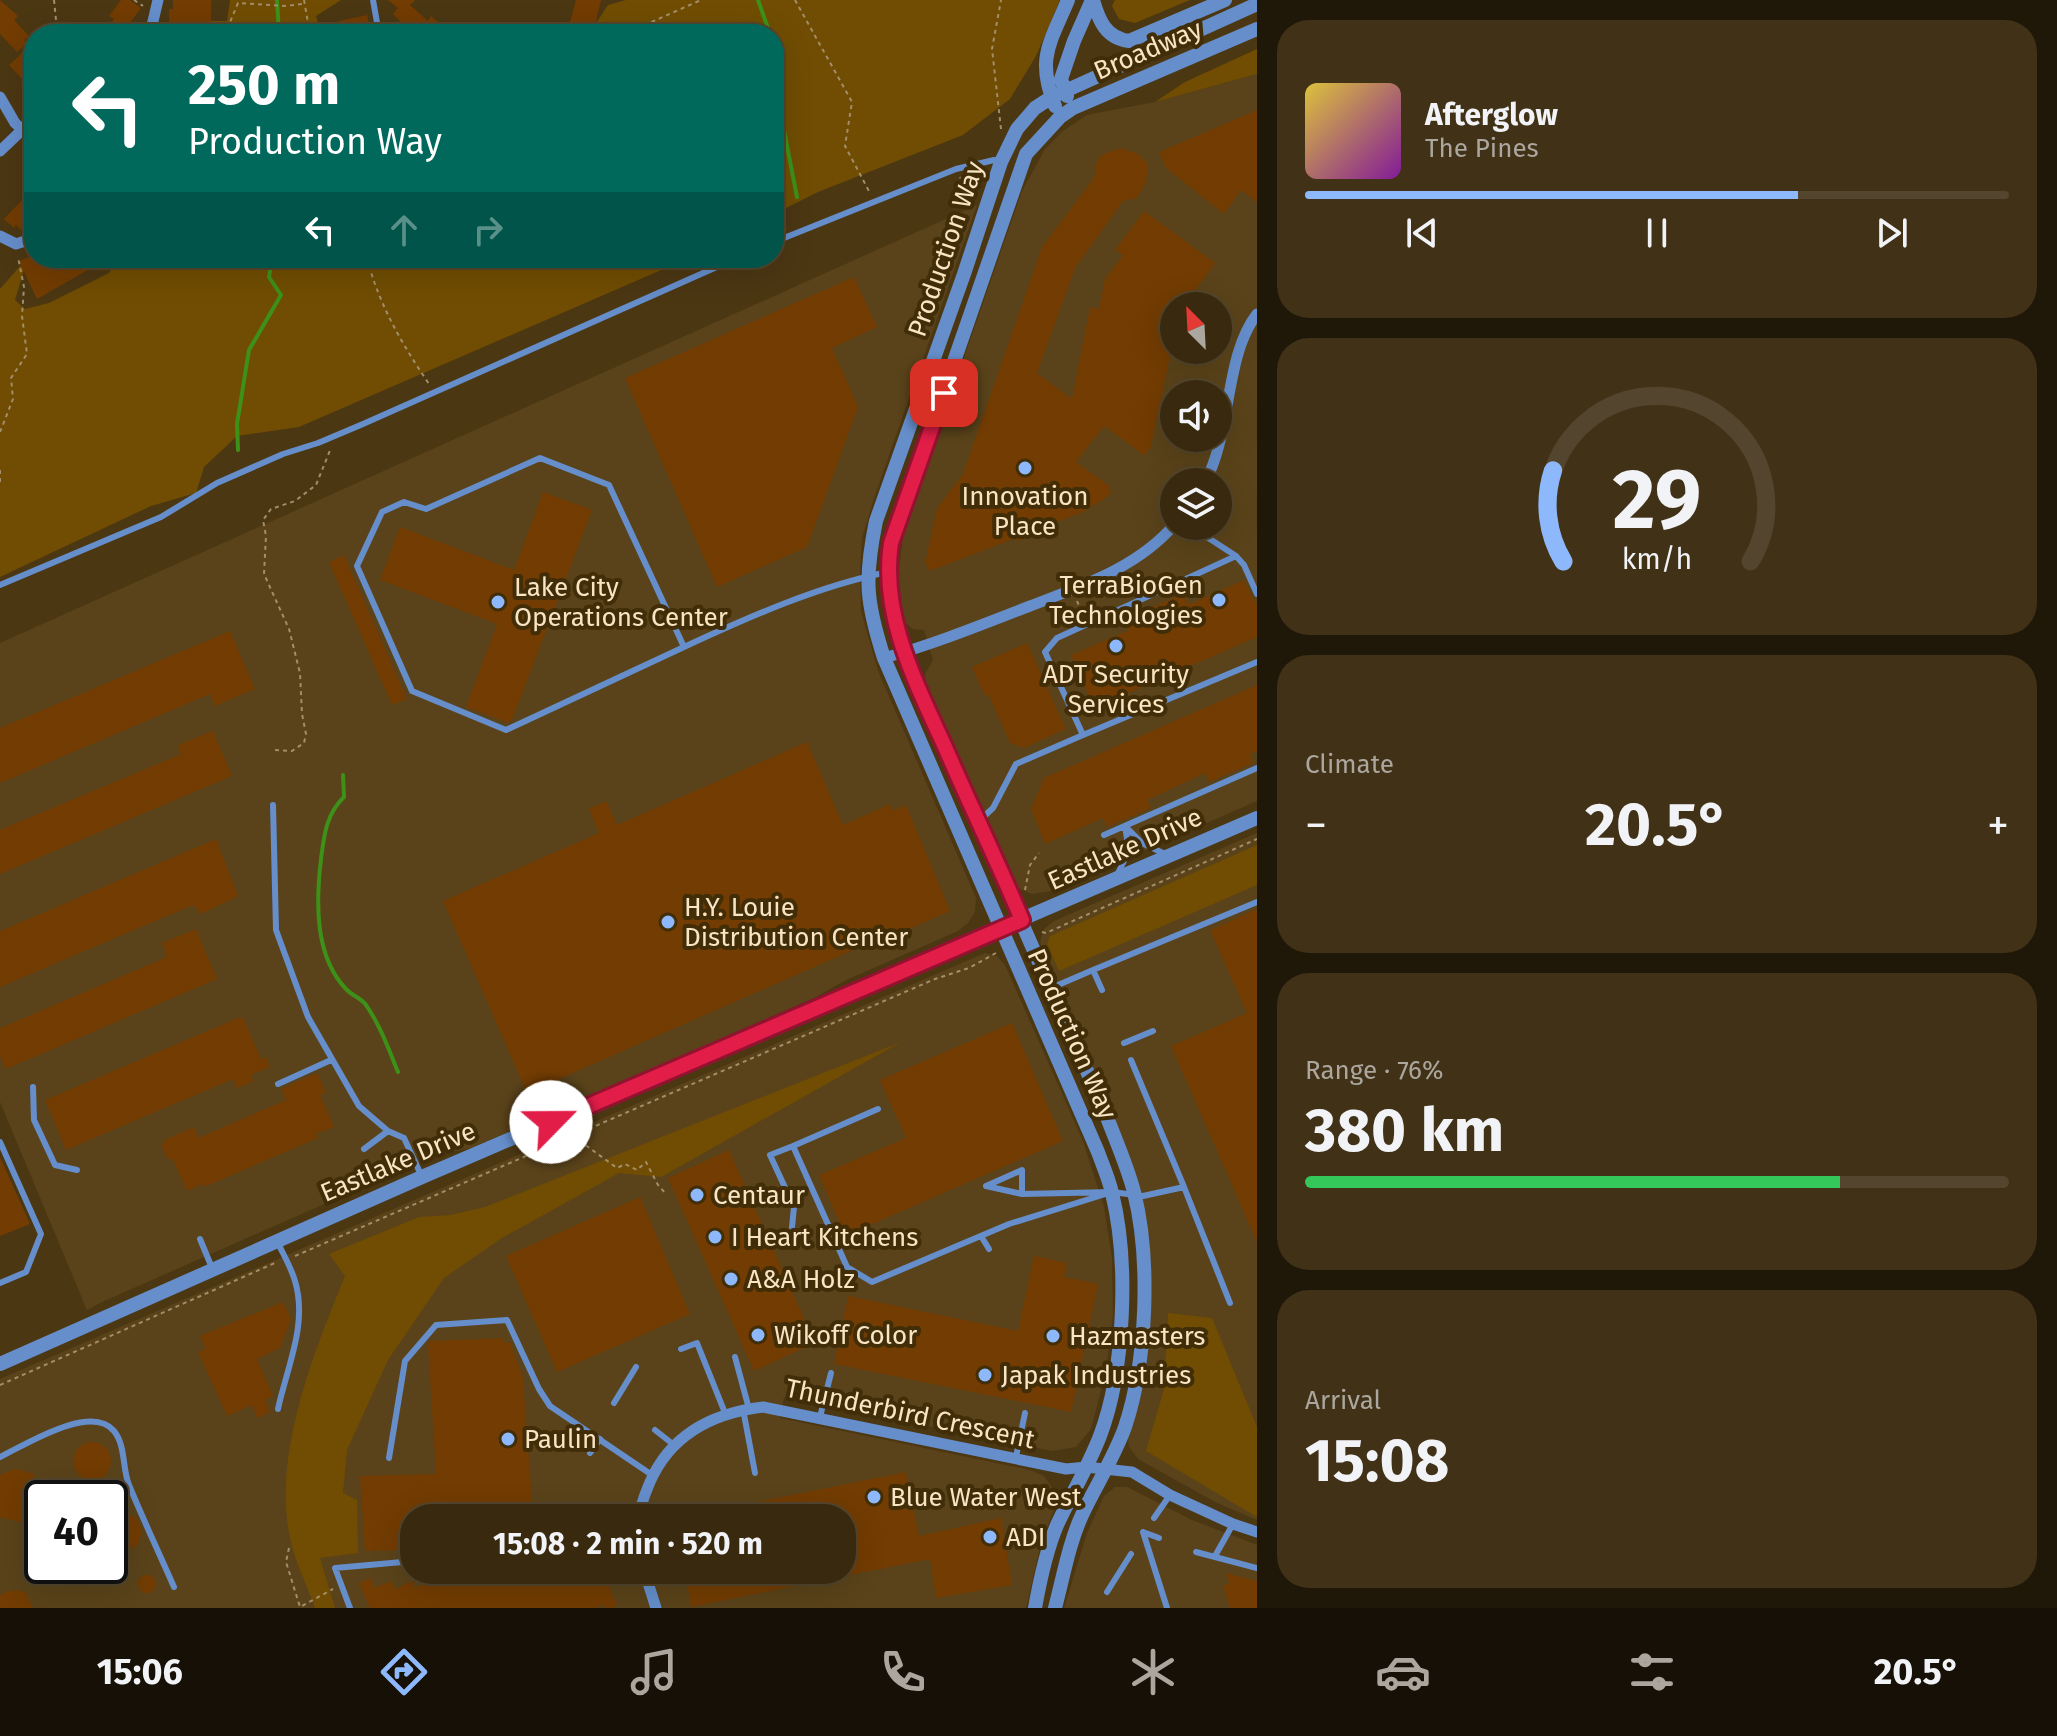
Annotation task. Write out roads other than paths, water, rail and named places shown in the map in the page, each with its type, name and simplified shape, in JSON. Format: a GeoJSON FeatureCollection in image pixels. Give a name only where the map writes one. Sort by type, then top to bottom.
{"type":"FeatureCollection","features":[{"type":"Feature","properties":{"kind":"street"},"geometry":{"type":"LineString","coordinates":[[152,24],[158,0]]}},
{"type":"Feature","properties":{"kind":"street"},"geometry":{"type":"LineString","coordinates":[[1067,113],[1046,79],[1046,55],[1068,0]]}},
{"type":"Feature","properties":{"kind":"street"},"geometry":{"type":"LineString","coordinates":[[1058,94],[1074,41],[1093,0]]}},
{"type":"Feature","properties":{"kind":"street"},"geometry":{"type":"LineString","coordinates":[[1093,0],[1108,32],[1120,40],[1129,41],[1225,0]]}},
{"type":"Feature","properties":{"kind":"street","name":"Broadway"},"geometry":{"type":"LineString","coordinates":[[1058,94],[1257,4]]}},
{"type":"Feature","properties":{"kind":"street","name":"Broadway"},"geometry":{"type":"LineString","coordinates":[[1067,113],[1257,29]]}},
{"type":"Feature","properties":{"kind":"street","name":"Production Way"},"geometry":{"type":"LineString","coordinates":[[1035,1608],[1057,1526],[1101,1434],[1118,1367],[1122,1301],[1117,1222],[1112,1192],[1098,1152],[884,658],[870,612],[866,576],[876,521],[1001,162],[1017,129],[1035,108],[1058,94]]}},
{"type":"Feature","properties":{"kind":"street"},"geometry":{"type":"LineString","coordinates":[[0,97],[22,130],[0,151]]}},
{"type":"Feature","properties":{"kind":"street","name":"Production Way"},"geometry":{"type":"LineString","coordinates":[[1055,1608],[1081,1517],[1124,1429],[1140,1364],[1142,1247],[1135,1195],[1105,1112],[903,653],[888,572],[891,543],[1026,154],[1067,113]]}},
{"type":"Feature","properties":{"kind":"street"},"geometry":{"type":"LineString","coordinates":[[0,236],[16,244],[24,241]]}},
{"type":"Feature","properties":{"kind":"street"},"geometry":{"type":"LineString","coordinates":[[1210,468],[1218,447],[1241,345],[1245,332],[1257,314]]}},
{"type":"Feature","properties":{"kind":"street"},"geometry":{"type":"LineString","coordinates":[[884,658],[955,635],[1098,578],[1148,550],[1160,538]]}},
{"type":"Feature","properties":{"kind":"street","name":"Eastlake Drive"},"geometry":{"type":"LineString","coordinates":[[0,1364],[422,1177],[1257,818]]}},
{"type":"Feature","properties":{"kind":"street","name":"Thunderbird Crescent"},"geometry":{"type":"LineString","coordinates":[[643,1504],[652,1475],[687,1432],[725,1413],[774,1407],[1066,1469],[1086,1467],[1132,1472],[1170,1495],[1257,1532]]}},
{"type":"Feature","properties":{"kind":"street"},"geometry":{"type":"LineString","coordinates":[[648,1584],[656,1608]]}},
{"type":"Feature","properties":{"kind":"lane"},"geometry":{"type":"LineString","coordinates":[[373,0],[377,24]]}},
{"type":"Feature","properties":{"kind":"lane"},"geometry":{"type":"LineString","coordinates":[[784,238],[956,169],[994,160],[1001,162]]}},
{"type":"Feature","properties":{"kind":"lane"},"geometry":{"type":"LineString","coordinates":[[0,585],[161,517],[217,483],[336,435],[714,268]]}},
{"type":"Feature","properties":{"kind":"lane"},"geometry":{"type":"LineString","coordinates":[[684,647],[609,485],[540,458],[426,509],[404,502],[382,512],[357,566],[412,691],[506,730],[684,647],[737,622],[866,576],[888,572]]}},
{"type":"Feature","properties":{"kind":"lane"},"geometry":{"type":"LineString","coordinates":[[1211,540],[1244,565],[1257,594]]}},
{"type":"Feature","properties":{"kind":"lane"},"geometry":{"type":"LineString","coordinates":[[1083,735],[1045,652],[1057,638],[1236,556]]}},
{"type":"Feature","properties":{"kind":"lane"},"geometry":{"type":"LineString","coordinates":[[978,822],[993,808],[1016,764],[1257,662]]}},
{"type":"Feature","properties":{"kind":"lane"},"geometry":{"type":"LineString","coordinates":[[1104,835],[1257,768]]}},
{"type":"Feature","properties":{"kind":"lane"},"geometry":{"type":"LineString","coordinates":[[273,805],[276,930],[308,1017],[359,1106],[388,1131],[404,1138],[422,1177]]}},
{"type":"Feature","properties":{"kind":"lane"},"geometry":{"type":"LineString","coordinates":[[1125,826],[1142,843],[1170,856]]}},
{"type":"Feature","properties":{"kind":"lane"},"geometry":{"type":"LineString","coordinates":[[1115,880],[1129,851],[1125,826]]}},
{"type":"Feature","properties":{"kind":"lane"},"geometry":{"type":"LineString","coordinates":[[1051,988],[1257,902]]}},
{"type":"Feature","properties":{"kind":"lane"},"geometry":{"type":"LineString","coordinates":[[1093,970],[1102,990]]}},
{"type":"Feature","properties":{"kind":"lane"},"geometry":{"type":"LineString","coordinates":[[1124,1043],[1153,1031]]}},
{"type":"Feature","properties":{"kind":"lane"},"geometry":{"type":"LineString","coordinates":[[278,1084],[331,1060]]}},
{"type":"Feature","properties":{"kind":"lane"},"geometry":{"type":"LineString","coordinates":[[1131,1060],[1230,1303]]}},
{"type":"Feature","properties":{"kind":"lane"},"geometry":{"type":"LineString","coordinates":[[33,1087],[34,1120],[55,1165],[77,1170]]}},
{"type":"Feature","properties":{"kind":"lane"},"geometry":{"type":"LineString","coordinates":[[792,1227],[794,1207],[770,1155],[878,1109]]}},
{"type":"Feature","properties":{"kind":"lane"},"geometry":{"type":"LineString","coordinates":[[364,1149],[388,1131]]}},
{"type":"Feature","properties":{"kind":"lane"},"geometry":{"type":"LineString","coordinates":[[0,1142],[41,1234],[26,1272],[0,1283]]}},
{"type":"Feature","properties":{"kind":"lane"},"geometry":{"type":"LineString","coordinates":[[793,1146],[847,1267],[872,1282],[1009,1224],[1112,1192]]}},
{"type":"Feature","properties":{"kind":"lane"},"geometry":{"type":"LineString","coordinates":[[1022,1194],[1022,1170],[986,1186],[1022,1194],[1112,1192],[1150,1196],[1184,1187]]}},
{"type":"Feature","properties":{"kind":"lane"},"geometry":{"type":"LineString","coordinates":[[981,1236],[989,1249]]}},
{"type":"Feature","properties":{"kind":"lane"},"geometry":{"type":"LineString","coordinates":[[200,1239],[213,1270]]}},
{"type":"Feature","properties":{"kind":"lane"},"geometry":{"type":"LineString","coordinates":[[277,1241],[295,1280],[300,1307],[299,1330],[278,1409]]}},
{"type":"Feature","properties":{"kind":"lane"},"geometry":{"type":"LineString","coordinates":[[389,1458],[405,1361],[436,1325],[507,1320],[550,1406],[652,1475]]}},
{"type":"Feature","properties":{"kind":"lane"},"geometry":{"type":"LineString","coordinates":[[681,1349],[697,1343],[725,1413]]}},
{"type":"Feature","properties":{"kind":"lane"},"geometry":{"type":"LineString","coordinates":[[735,1357],[755,1473]]}},
{"type":"Feature","properties":{"kind":"lane"},"geometry":{"type":"LineString","coordinates":[[614,1403],[636,1367]]}},
{"type":"Feature","properties":{"kind":"lane"},"geometry":{"type":"LineString","coordinates":[[820,1417],[831,1373]]}},
{"type":"Feature","properties":{"kind":"lane"},"geometry":{"type":"LineString","coordinates":[[1016,1457],[1025,1413]]}},
{"type":"Feature","properties":{"kind":"lane"},"geometry":{"type":"LineString","coordinates":[[0,1457],[81,1421],[101,1421],[114,1431],[120,1442],[129,1484],[174,1587]]}},
{"type":"Feature","properties":{"kind":"lane"},"geometry":{"type":"LineString","coordinates":[[655,1430],[674,1445]]}},
{"type":"Feature","properties":{"kind":"lane"},"geometry":{"type":"LineString","coordinates":[[590,1453],[600,1439]]}},
{"type":"Feature","properties":{"kind":"lane"},"geometry":{"type":"LineString","coordinates":[[1154,1518],[1170,1495]]}},
{"type":"Feature","properties":{"kind":"lane"},"geometry":{"type":"LineString","coordinates":[[1215,1556],[1233,1524]]}},
{"type":"Feature","properties":{"kind":"lane"},"geometry":{"type":"LineString","coordinates":[[1159,1538],[1143,1532],[1167,1608]]}},
{"type":"Feature","properties":{"kind":"lane"},"geometry":{"type":"LineString","coordinates":[[1196,1552],[1257,1568]]}},
{"type":"Feature","properties":{"kind":"lane"},"geometry":{"type":"LineString","coordinates":[[1107,1592],[1131,1554]]}},
{"type":"Feature","properties":{"kind":"lane"},"geometry":{"type":"LineString","coordinates":[[350,1608],[335,1568],[400,1562]]}},
{"type":"Feature","properties":{"kind":"waterway"},"geometry":{"type":"LineString","coordinates":[[277,0],[278,24]]}},
{"type":"Feature","properties":{"kind":"waterway"},"geometry":{"type":"LineString","coordinates":[[758,0],[766,24]]}},
{"type":"Feature","properties":{"kind":"waterway"},"geometry":{"type":"LineString","coordinates":[[784,131],[797,197]]}},
{"type":"Feature","properties":{"kind":"waterway"},"geometry":{"type":"LineString","coordinates":[[238,450],[237,424],[249,350],[281,295],[269,277],[270,268]]}},
{"type":"Feature","properties":{"kind":"waterway"},"geometry":{"type":"LineString","coordinates":[[343,775],[344,797],[327,826],[319,875],[318,910],[323,945],[336,977],[371,1013],[398,1072]]}},
{"type":"Feature","properties":{"kind":"place","name":"Innovation Place"},"geometry":{"type":"Point","coordinates":[1025,468]}},
{"type":"Feature","properties":{"kind":"place","name":"TerraBioGen Technologies"},"geometry":{"type":"Point","coordinates":[1219,600]}},
{"type":"Feature","properties":{"kind":"place","name":"Lake City Operations Center"},"geometry":{"type":"Point","coordinates":[498,602]}},
{"type":"Feature","properties":{"kind":"place","name":"ADT Security Services"},"geometry":{"type":"Point","coordinates":[1116,646]}},
{"type":"Feature","properties":{"kind":"place","name":"H.Y. Louie Distribution Center"},"geometry":{"type":"Point","coordinates":[668,922]}},
{"type":"Feature","properties":{"kind":"place","name":"Centaur"},"geometry":{"type":"Point","coordinates":[697,1195]}},
{"type":"Feature","properties":{"kind":"place","name":"I Heart Kitchens"},"geometry":{"type":"Point","coordinates":[715,1237]}},
{"type":"Feature","properties":{"kind":"place","name":"A&A Holz"},"geometry":{"type":"Point","coordinates":[731,1279]}},
{"type":"Feature","properties":{"kind":"place","name":"Wikoff Color"},"geometry":{"type":"Point","coordinates":[758,1335]}},
{"type":"Feature","properties":{"kind":"place","name":"Hazmasters"},"geometry":{"type":"Point","coordinates":[1053,1336]}},
{"type":"Feature","properties":{"kind":"place","name":"Japak Industries"},"geometry":{"type":"Point","coordinates":[985,1375]}},
{"type":"Feature","properties":{"kind":"place","name":"Paulin"},"geometry":{"type":"Point","coordinates":[508,1439]}},
{"type":"Feature","properties":{"kind":"place","name":"Blue Water West"},"geometry":{"type":"Point","coordinates":[874,1497]}},
{"type":"Feature","properties":{"kind":"place","name":"ADI"},"geometry":{"type":"Point","coordinates":[990,1537]}}]}
